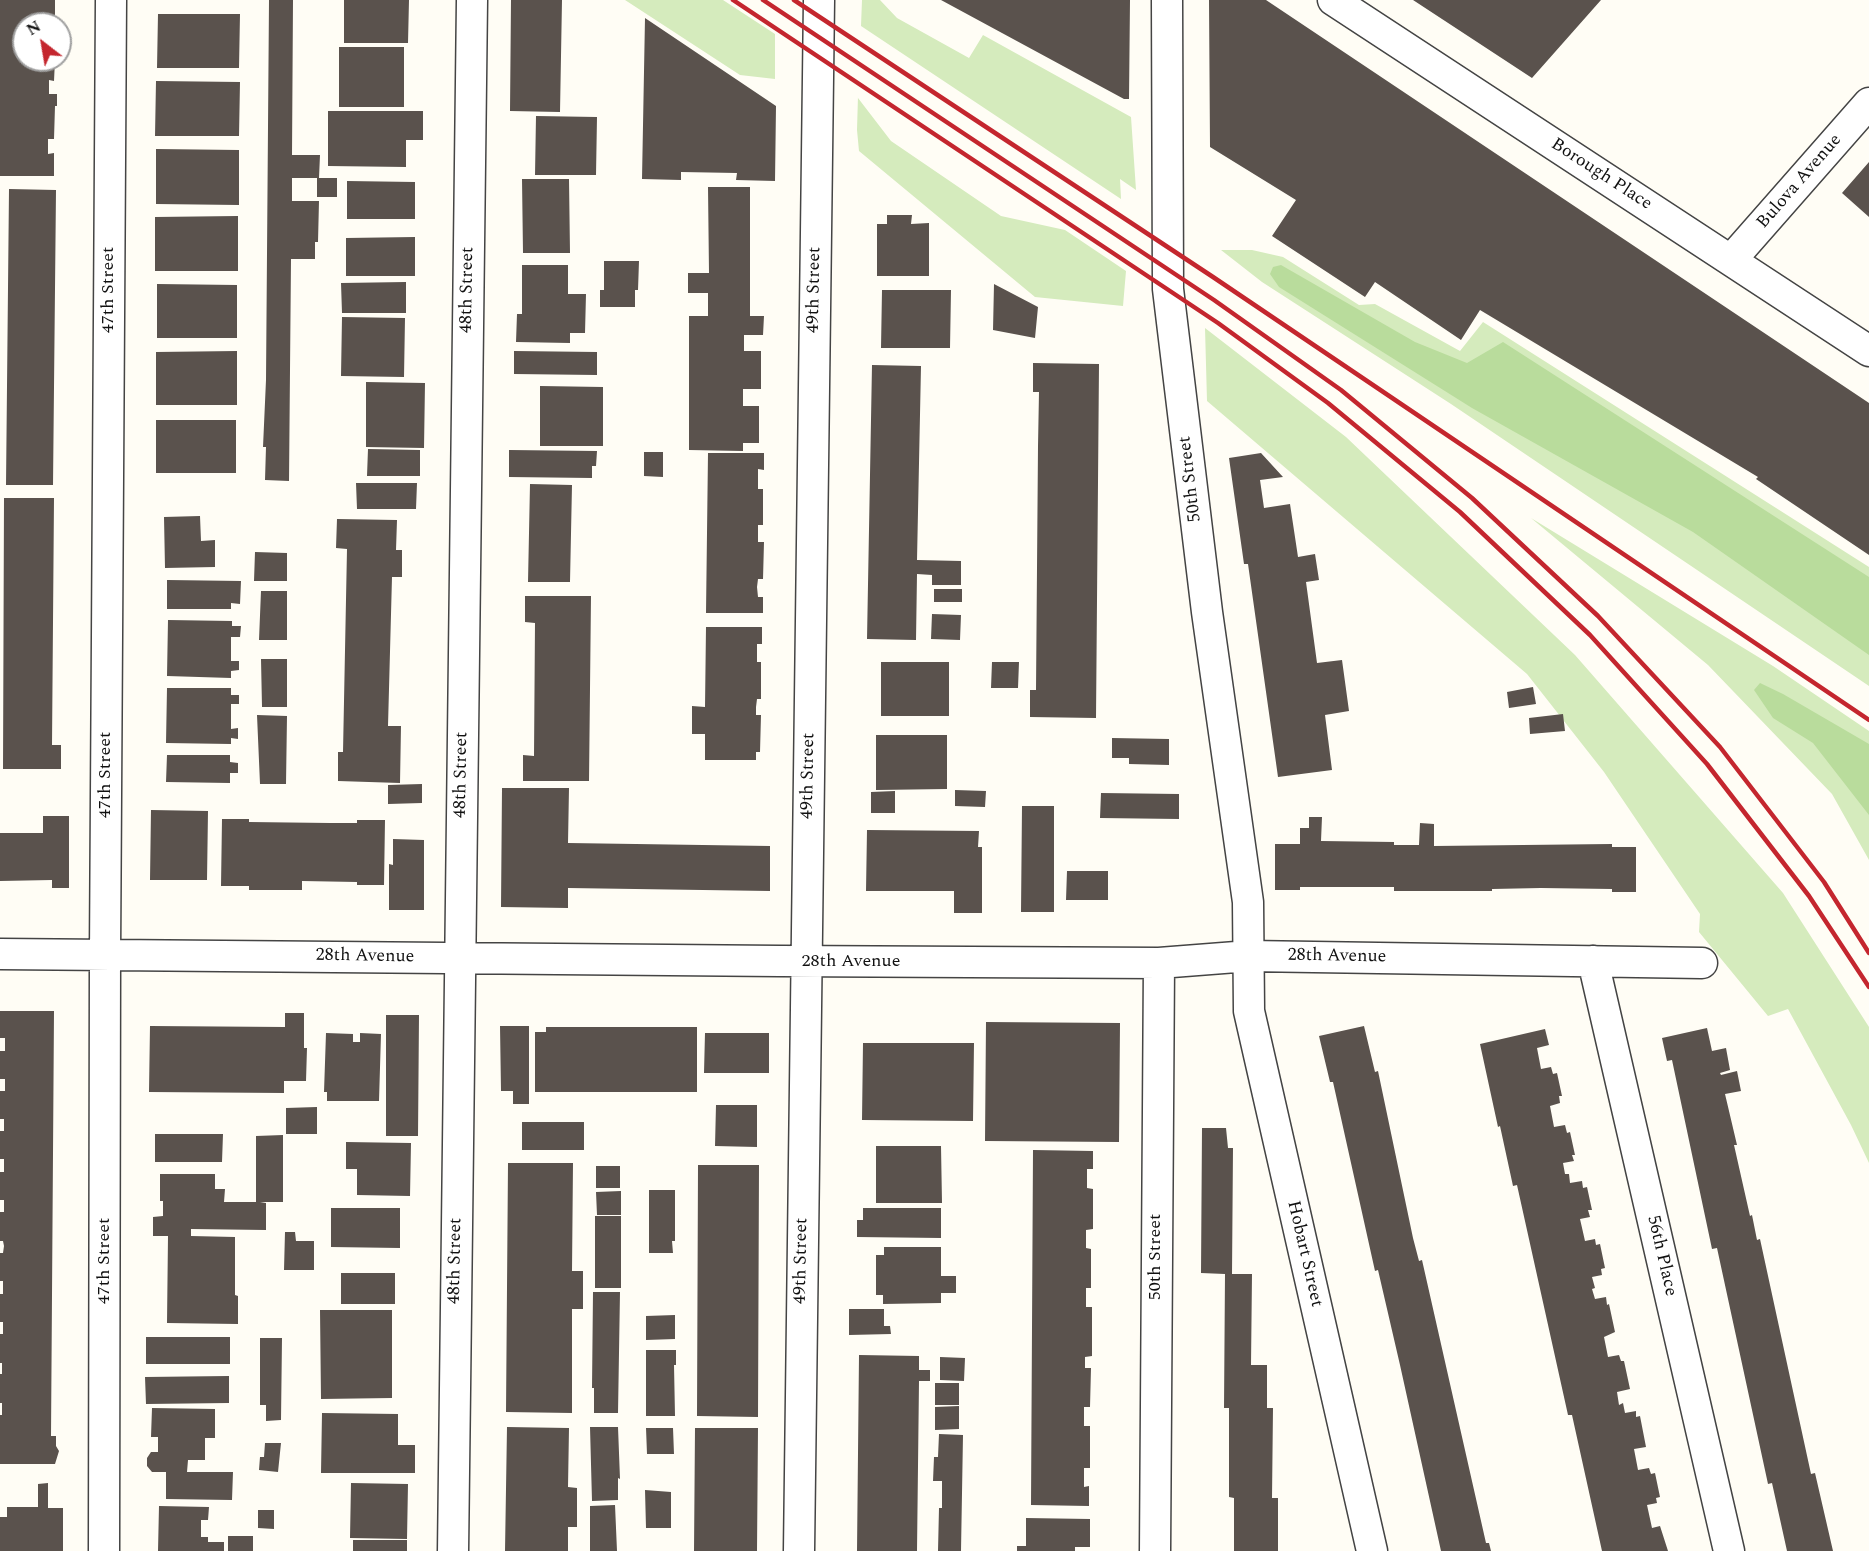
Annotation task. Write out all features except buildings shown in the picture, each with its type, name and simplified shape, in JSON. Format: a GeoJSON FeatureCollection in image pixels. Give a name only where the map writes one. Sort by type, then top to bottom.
{"type":"FeatureCollection","features":[{"type":"Feature","properties":{"kind":"street","name":"47th Street"},"geometry":{"type":"LineString","coordinates":[[104,1551],[111,0]]}},
{"type":"Feature","properties":{"kind":"street","name":"48th Street"},"geometry":{"type":"LineString","coordinates":[[453,1551],[472,0]]}},
{"type":"Feature","properties":{"kind":"street","name":"49th Street"},"geometry":{"type":"LineString","coordinates":[[799,1551],[819,0]]}},
{"type":"Feature","properties":{"kind":"street","name":"50th Street"},"geometry":{"type":"LineString","coordinates":[[1167,0],[1168,289],[1206,612],[1248,902],[1248,956]]}},
{"type":"Feature","properties":{"kind":"street","name":"Borough Place"},"geometry":{"type":"LineString","coordinates":[[1333,0],[1869,351]]}},
{"type":"Feature","properties":{"kind":"street","name":"Bulova Avenue"},"geometry":{"type":"LineString","coordinates":[[1731,260],[1869,103]]}},
{"type":"Feature","properties":{"kind":"street","name":"28th Avenue"},"geometry":{"type":"LineString","coordinates":[[0,954],[1159,963],[1248,956],[1702,963]]}},
{"type":"Feature","properties":{"kind":"street","name":"Hobart Street"},"geometry":{"type":"LineString","coordinates":[[1248,956],[1249,1011],[1372,1551]]}},
{"type":"Feature","properties":{"kind":"street","name":"56th Place"},"geometry":{"type":"LineString","coordinates":[[1593,961],[1729,1551]]}},
{"type":"Feature","properties":{"kind":"street","name":"50th Street"},"geometry":{"type":"LineString","coordinates":[[1155,1551],[1159,963]]}},
{"type":"Feature","properties":{"kind":"green space"},"geometry":{"type":"Polygon","coordinates":[[[625,0],[723,0],[775,34],[775,79],[740,75],[625,0]]]}},
{"type":"Feature","properties":{"kind":"green space"},"geometry":{"type":"Polygon","coordinates":[[[862,0],[880,0],[897,18],[969,58],[983,35],[1131,117],[1136,190],[1120,179],[1121,199],[861,26],[862,0]]]}},
{"type":"Feature","properties":{"kind":"green space"},"geometry":{"type":"Polygon","coordinates":[[[858,96],[891,141],[1001,216],[1065,230],[1126,271],[1123,306],[1035,297],[859,151],[857,130],[858,96]]]}},
{"type":"Feature","properties":{"kind":"green space"},"geometry":{"type":"Polygon","coordinates":[[[1221,250],[1252,250],[1283,257],[1359,305],[1375,304],[1460,351],[1483,322],[1869,567],[1869,686],[1451,404],[1262,282],[1221,250]]]}},
{"type":"Feature","properties":{"kind":"green space"},"geometry":{"type":"Polygon","coordinates":[[[1281,265],[1415,342],[1467,363],[1503,342],[1869,577],[1869,655],[1693,532],[1472,408],[1279,287],[1270,274],[1273,267],[1281,265]]]}},
{"type":"Feature","properties":{"kind":"green space"},"geometry":{"type":"Polygon","coordinates":[[[1205,328],[1346,437],[1575,655],[1783,893],[1869,1027],[1869,1163],[1788,1009],[1768,1016],[1699,932],[1700,914],[1604,772],[1527,674],[1207,401],[1205,328]]]}},
{"type":"Feature","properties":{"kind":"green space"},"geometry":{"type":"Polygon","coordinates":[[[1531,518],[1773,666],[1869,731],[1869,860],[1832,794],[1708,665],[1531,518]]]}},
{"type":"Feature","properties":{"kind":"green space"},"geometry":{"type":"Polygon","coordinates":[[[1760,683],[1869,744],[1869,815],[1813,743],[1773,718],[1754,690],[1760,683]]]}},
{"type":"Feature","properties":{"kind":"railway"},"geometry":{"type":"LineString","coordinates":[[733,0],[1218,323],[1328,403],[1460,512],[1590,635],[1707,764],[1809,896],[1869,987]]}},
{"type":"Feature","properties":{"kind":"railway"},"geometry":{"type":"LineString","coordinates":[[763,0],[1214,300],[1341,390],[1472,498],[1598,616],[1720,747],[1824,882],[1869,953]]}},
{"type":"Feature","properties":{"kind":"railway"},"geometry":{"type":"LineString","coordinates":[[794,0],[1213,277],[1869,720]]}}]}
